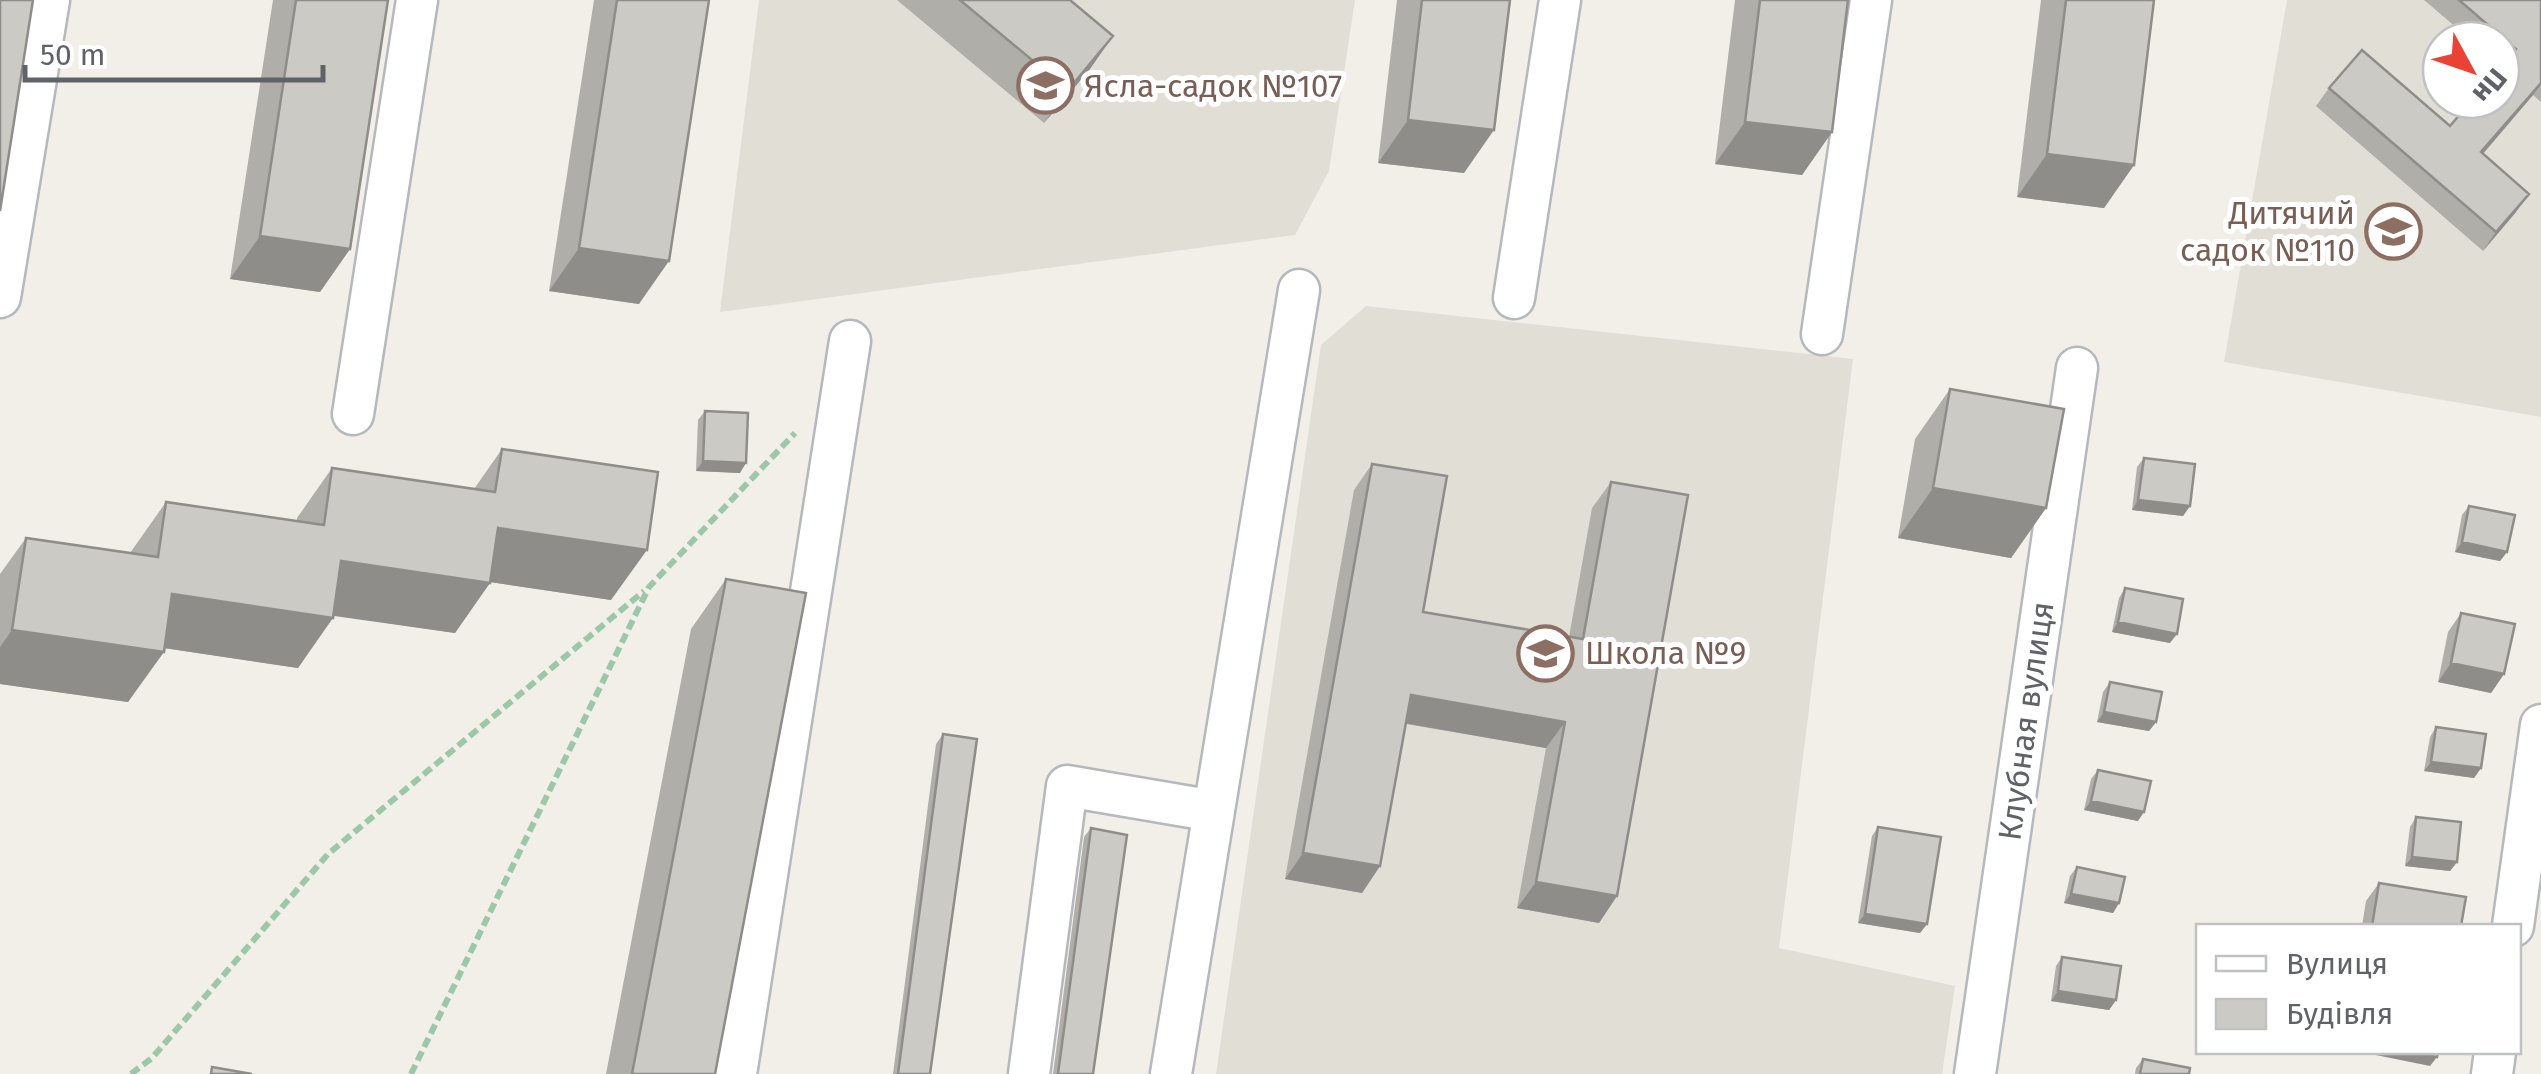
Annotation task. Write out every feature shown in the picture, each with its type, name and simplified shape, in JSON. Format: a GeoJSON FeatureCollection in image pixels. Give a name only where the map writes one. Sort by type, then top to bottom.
{"type":"FeatureCollection","features":[{"type":"Feature","properties":{"kind":"street"},"geometry":{"type":"LineString","coordinates":[[0,296],[49,0]]}},
{"type":"Feature","properties":{"kind":"street"},"geometry":{"type":"LineString","coordinates":[[353,414],[417,0]]}},
{"type":"Feature","properties":{"kind":"street"},"geometry":{"type":"LineString","coordinates":[[1514,298],[1560,0]]}},
{"type":"Feature","properties":{"kind":"street"},"geometry":{"type":"LineString","coordinates":[[1822,334],[1871,0]]}},
{"type":"Feature","properties":{"kind":"street"},"geometry":{"type":"LineString","coordinates":[[1171,1074],[1299,290]]}},
{"type":"Feature","properties":{"kind":"street"},"geometry":{"type":"LineString","coordinates":[[736,1074],[850,341]]}},
{"type":"Feature","properties":{"kind":"street","name":"Клубная вулиця"},"geometry":{"type":"LineString","coordinates":[[1975,1074],[2077,368]]}},
{"type":"Feature","properties":{"kind":"street"},"geometry":{"type":"LineString","coordinates":[[2512,924],[2541,724]]}},
{"type":"Feature","properties":{"kind":"street"},"geometry":{"type":"LineString","coordinates":[[1029,1074],[1067,786],[1214,812]]}},
{"type":"Feature","properties":{"kind":"path"},"geometry":{"type":"LineString","coordinates":[[131,1074],[152,1058],[328,854],[649,587],[844,381]]}},
{"type":"Feature","properties":{"kind":"path"},"geometry":{"type":"LineString","coordinates":[[411,1074],[649,587]]}},
{"type":"Feature","properties":{"kind":"shaded area","name":"Ясла-садок №107"},"geometry":{"type":"Polygon","coordinates":[[[759,0],[1355,0],[1329,171],[1295,235],[720,312],[759,0]]]}},
{"type":"Feature","properties":{"kind":"shaded area","name":"Дитячий садок №110"},"geometry":{"type":"Polygon","coordinates":[[[2287,0],[2541,0],[2541,417],[2224,362],[2287,0]]]}},
{"type":"Feature","properties":{"kind":"shaded area","name":"Школа №9"},"geometry":{"type":"Polygon","coordinates":[[[1366,306],[1853,359],[1779,948],[1955,986],[1942,1074],[1216,1074],[1321,345],[1366,306]]]}},
{"type":"Feature","properties":{"kind":"building"},"geometry":{"type":"Polygon","coordinates":[[[0,0],[33,0],[0,211],[0,0]]]}},
{"type":"Feature","properties":{"kind":"building"},"geometry":{"type":"Polygon","coordinates":[[[296,0],[388,0],[350,249],[260,236],[296,0]]]}},
{"type":"Feature","properties":{"kind":"building"},"geometry":{"type":"Polygon","coordinates":[[[617,0],[709,0],[669,261],[579,248],[617,0]]]}},
{"type":"Feature","properties":{"kind":"building"},"geometry":{"type":"Polygon","coordinates":[[[960,0],[1070,0],[1113,36],[1068,90],[960,0]]]}},
{"type":"Feature","properties":{"kind":"building"},"geometry":{"type":"Polygon","coordinates":[[[1422,0],[1510,0],[1494,130],[1408,120],[1422,0]]]}},
{"type":"Feature","properties":{"kind":"building"},"geometry":{"type":"Polygon","coordinates":[[[1760,0],[1848,0],[1832,132],[1745,122],[1760,0]]]}},
{"type":"Feature","properties":{"kind":"building"},"geometry":{"type":"Polygon","coordinates":[[[2066,0],[2154,0],[2134,165],[2047,154],[2066,0]]]}},
{"type":"Feature","properties":{"kind":"building"},"geometry":{"type":"Polygon","coordinates":[[[2459,0],[2541,0],[2541,83],[2521,106],[2521,20],[2482,20],[2459,0]]]}},
{"type":"Feature","properties":{"kind":"building"},"geometry":{"type":"Polygon","coordinates":[[[2362,50],[2421,101],[2421,120],[2443,120],[2450,126],[2455,120],[2509,120],[2481,152],[2529,194],[2496,232],[2329,88],[2362,50]]]}},
{"type":"Feature","properties":{"kind":"building"},"geometry":{"type":"Polygon","coordinates":[[[1950,389],[2064,409],[2046,508],[1933,488],[1950,389]]]}},
{"type":"Feature","properties":{"kind":"building"},"geometry":{"type":"Polygon","coordinates":[[[705,411],[748,413],[746,463],[703,461],[705,411]]]}},
{"type":"Feature","properties":{"kind":"building"},"geometry":{"type":"Polygon","coordinates":[[[502,449],[658,472],[647,550],[498,528],[490,583],[341,561],[333,618],[172,594],[164,652],[12,630],[26,538],[158,557],[166,502],[324,525],[332,468],[495,492],[502,449]]]}},
{"type":"Feature","properties":{"kind":"building"},"geometry":{"type":"Polygon","coordinates":[[[2144,458],[2195,464],[2190,506],[2138,500],[2144,458]]]}},
{"type":"Feature","properties":{"kind":"building"},"geometry":{"type":"Polygon","coordinates":[[[1372,464],[1447,476],[1423,612],[1583,639],[1611,482],[1688,495],[1617,896],[1536,882],[1565,722],[1411,695],[1380,866],[1303,853],[1372,464]]]}},
{"type":"Feature","properties":{"kind":"building"},"geometry":{"type":"Polygon","coordinates":[[[2469,506],[2515,515],[2507,552],[2462,542],[2469,506]]]}},
{"type":"Feature","properties":{"kind":"building"},"geometry":{"type":"Polygon","coordinates":[[[726,579],[806,593],[715,1074],[632,1074],[726,579]]]}},
{"type":"Feature","properties":{"kind":"building"},"geometry":{"type":"Polygon","coordinates":[[[2125,588],[2183,599],[2177,634],[2118,622],[2125,588]]]}},
{"type":"Feature","properties":{"kind":"building"},"geometry":{"type":"Polygon","coordinates":[[[2461,613],[2515,624],[2504,674],[2451,663],[2461,613]]]}},
{"type":"Feature","properties":{"kind":"building"},"geometry":{"type":"Polygon","coordinates":[[[2110,682],[2162,692],[2156,722],[2104,712],[2110,682]]]}},
{"type":"Feature","properties":{"kind":"building"},"geometry":{"type":"Polygon","coordinates":[[[2436,727],[2486,734],[2481,768],[2431,762],[2436,727]]]}},
{"type":"Feature","properties":{"kind":"building"},"geometry":{"type":"Polygon","coordinates":[[[943,734],[977,739],[930,1074],[898,1074],[943,734]]]}},
{"type":"Feature","properties":{"kind":"building"},"geometry":{"type":"Polygon","coordinates":[[[2098,770],[2151,781],[2144,812],[2091,801],[2098,770]]]}},
{"type":"Feature","properties":{"kind":"building"},"geometry":{"type":"Polygon","coordinates":[[[2416,817],[2461,822],[2457,862],[2412,857],[2416,817]]]}},
{"type":"Feature","properties":{"kind":"building"},"geometry":{"type":"Polygon","coordinates":[[[1878,827],[1941,837],[1927,924],[1865,914],[1878,827]]]}},
{"type":"Feature","properties":{"kind":"building"},"geometry":{"type":"Polygon","coordinates":[[[1091,828],[1127,835],[1093,1074],[1058,1074],[1091,828]]]}},
{"type":"Feature","properties":{"kind":"building"},"geometry":{"type":"Polygon","coordinates":[[[2077,867],[2125,877],[2119,903],[2071,894],[2077,867]]]}},
{"type":"Feature","properties":{"kind":"building"},"geometry":{"type":"Polygon","coordinates":[[[2379,883],[2466,897],[2461,924],[2372,924],[2379,883]]]}},
{"type":"Feature","properties":{"kind":"building"},"geometry":{"type":"Polygon","coordinates":[[[2062,957],[2121,966],[2116,1000],[2058,991],[2062,957]]]}},
{"type":"Feature","properties":{"kind":"building"},"geometry":{"type":"Polygon","coordinates":[[[2143,1059],[2190,1068],[2189,1074],[2140,1074],[2143,1059]]]}},
{"type":"Feature","properties":{"kind":"building"},"geometry":{"type":"Polygon","coordinates":[[[212,1067],[252,1074],[211,1074],[212,1067]]]}},
{"type":"Feature","properties":{"kind":"place","name":"Ясла-садок №107"},"geometry":{"type":"Point","coordinates":[1045,86]}},
{"type":"Feature","properties":{"kind":"place","name":"Дитячий садок №110"},"geometry":{"type":"Point","coordinates":[2394,231]}},
{"type":"Feature","properties":{"kind":"place","name":"Школа №9"},"geometry":{"type":"Point","coordinates":[1546,653]}}]}
